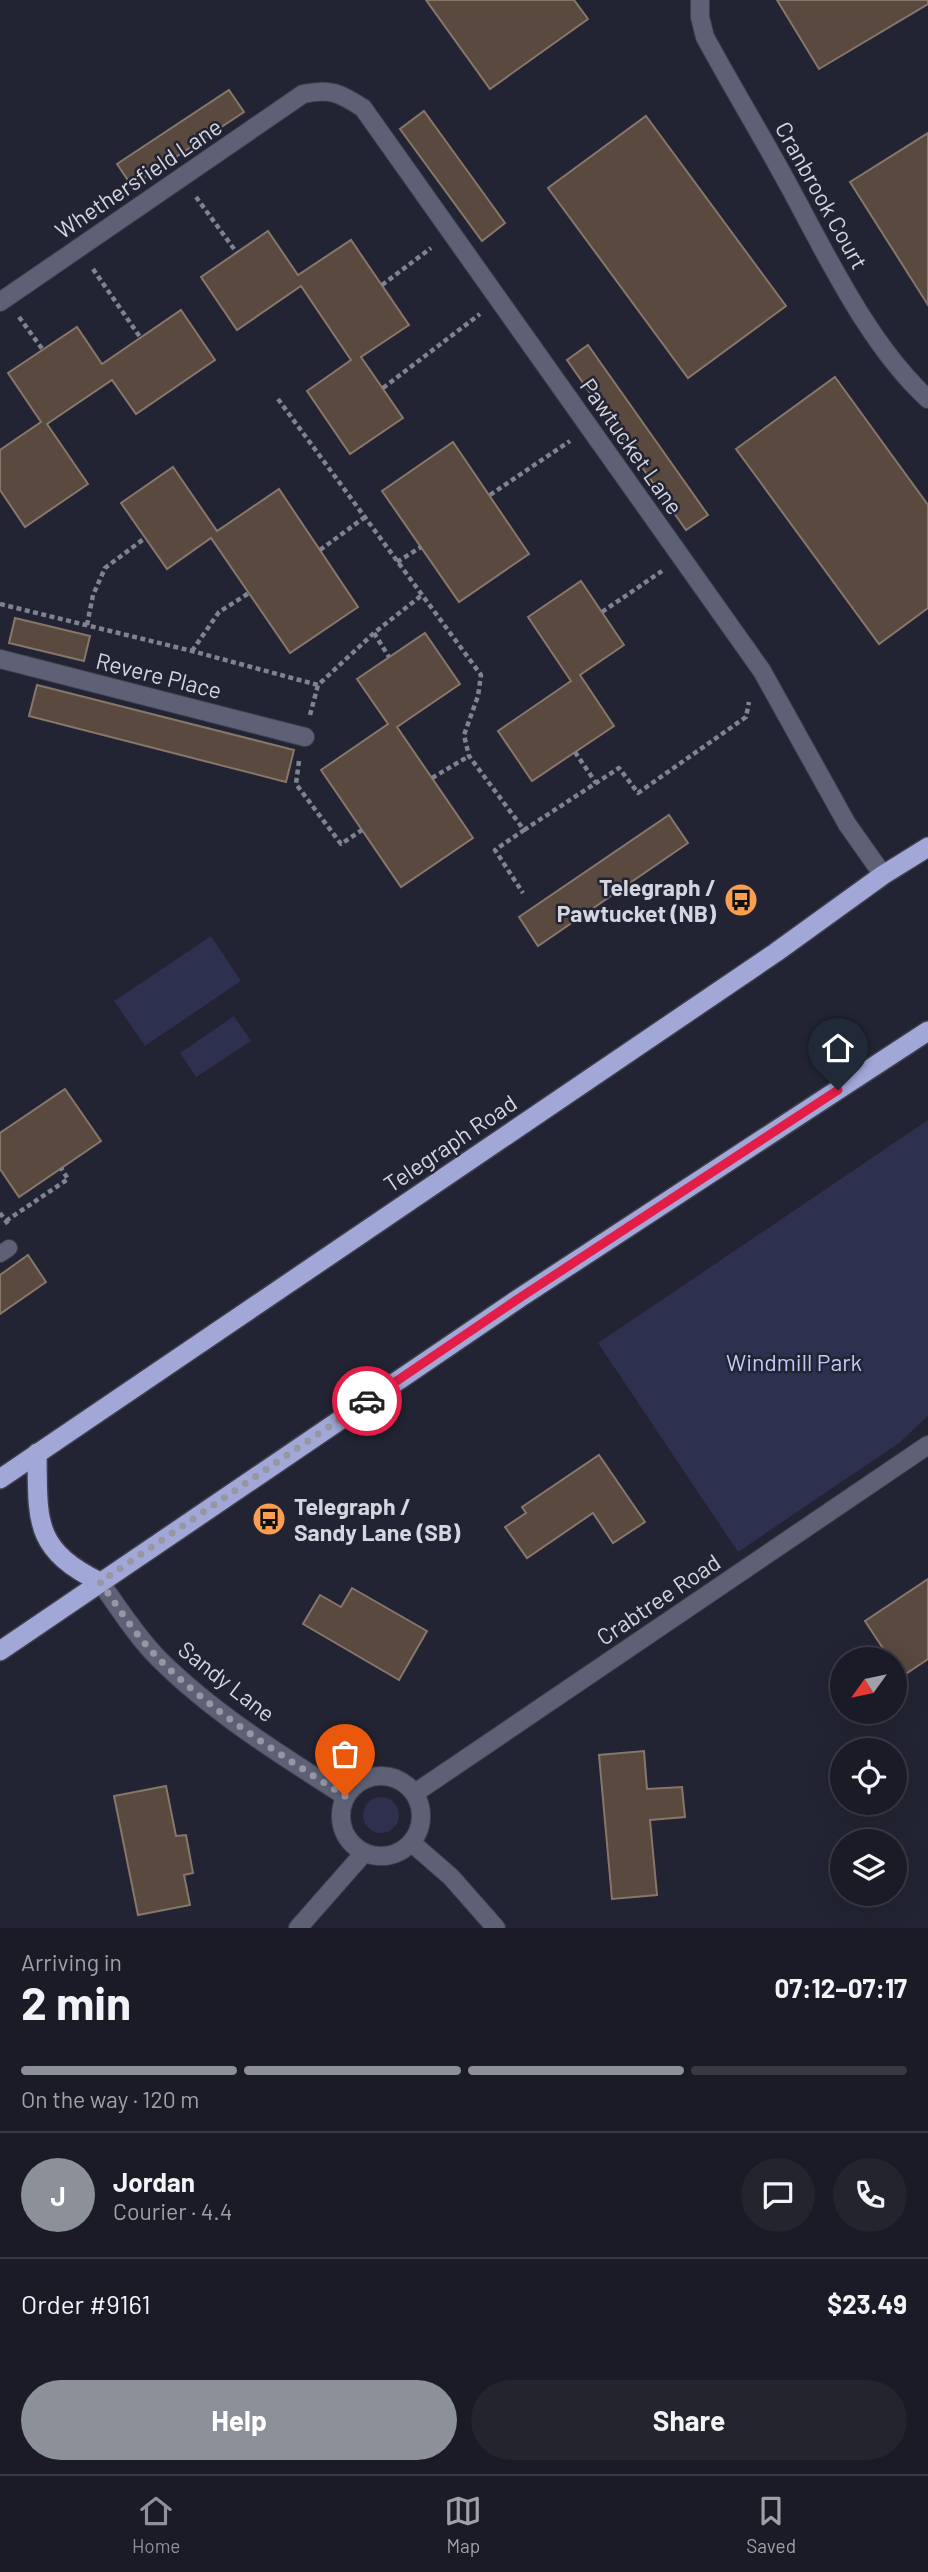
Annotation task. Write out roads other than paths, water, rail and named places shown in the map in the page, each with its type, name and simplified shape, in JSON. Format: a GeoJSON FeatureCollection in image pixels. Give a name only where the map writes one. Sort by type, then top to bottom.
{"type":"FeatureCollection","features":[{"type":"Feature","properties":{"kind":"highway","name":"Telegraph Road"},"geometry":{"type":"LineString","coordinates":[[0,1479],[775,953],[883,875],[928,847]]}},
{"type":"Feature","properties":{"kind":"highway"},"geometry":{"type":"LineString","coordinates":[[0,1651],[521,1297],[928,1031]]}},
{"type":"Feature","properties":{"kind":"highway"},"geometry":{"type":"LineString","coordinates":[[37,1453],[37,1500],[41,1526],[48,1542],[59,1556],[78,1571],[100,1582]]}},
{"type":"Feature","properties":{"kind":"street","name":"Cranbrook Court"},"geometry":{"type":"LineString","coordinates":[[700,0],[700,17],[705,37],[827,259],[891,358],[928,400]]}},
{"type":"Feature","properties":{"kind":"street","name":"Pawtucket Lane"},"geometry":{"type":"LineString","coordinates":[[303,94],[323,90],[345,96],[363,108],[762,671],[846,824],[883,875]]}},
{"type":"Feature","properties":{"kind":"street","name":"Whethersfield Lane"},"geometry":{"type":"LineString","coordinates":[[0,302],[303,94]]}},
{"type":"Feature","properties":{"kind":"street","name":"Revere Place"},"geometry":{"type":"LineString","coordinates":[[0,660],[305,737]]}},
{"type":"Feature","properties":{"kind":"street","name":"Crabtree Road"},"geometry":{"type":"LineString","coordinates":[[415,1793],[928,1445]]}},
{"type":"Feature","properties":{"kind":"street","name":"Sandy Lane"},"geometry":{"type":"LineString","coordinates":[[100,1582],[148,1647],[183,1681],[253,1734],[345,1796]]}},
{"type":"Feature","properties":{"kind":"street"},"geometry":{"type":"LineString","coordinates":[[379,1775],[393,1777],[415,1793],[422,1818],[412,1843],[402,1851],[377,1857],[364,1853],[350,1843],[342,1829],[340,1812],[345,1796],[354,1785],[379,1775]]}},
{"type":"Feature","properties":{"kind":"street"},"geometry":{"type":"LineString","coordinates":[[412,1843],[451,1877],[496,1928]]}},
{"type":"Feature","properties":{"kind":"street"},"geometry":{"type":"LineString","coordinates":[[298,1928],[364,1853]]}},
{"type":"Feature","properties":{"kind":"place","name":"Telegraph / Pawtucket (NB)"},"geometry":{"type":"Point","coordinates":[741,900]}},
{"type":"Feature","properties":{"kind":"place","name":"Telegraph / Sandy Lane (SB)"},"geometry":{"type":"Point","coordinates":[269,1519]}},
{"type":"Feature","properties":{"kind":"park label","name":"Windmill Park"},"geometry":{"type":"Point","coordinates":[794,1362]}}]}
